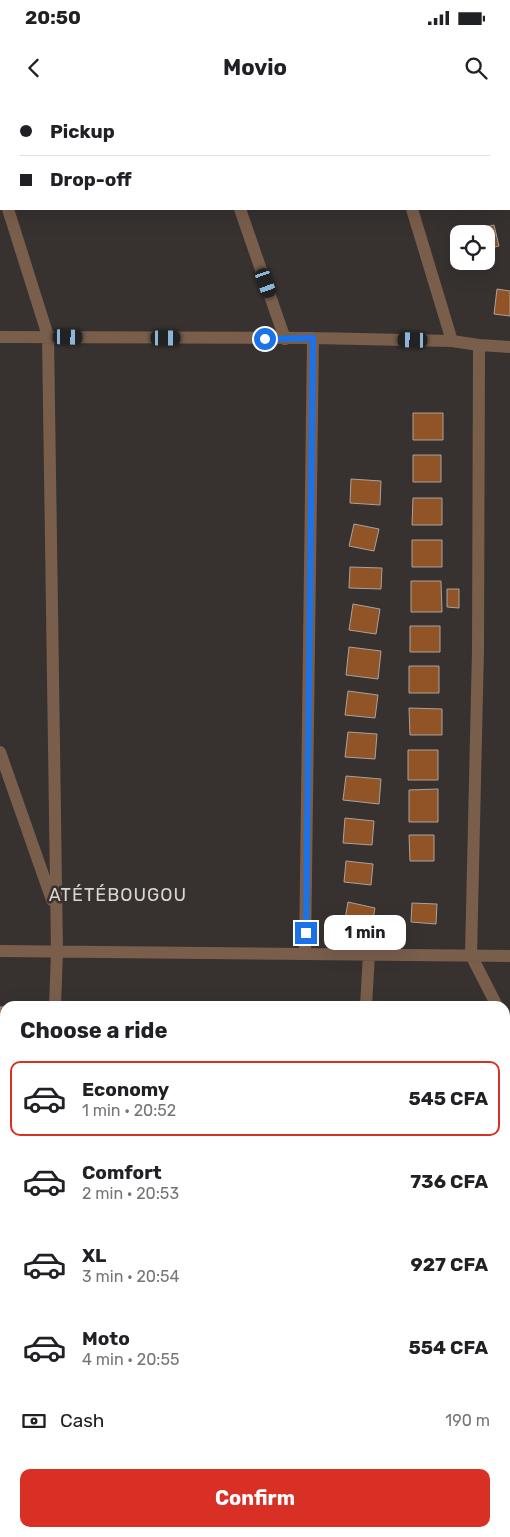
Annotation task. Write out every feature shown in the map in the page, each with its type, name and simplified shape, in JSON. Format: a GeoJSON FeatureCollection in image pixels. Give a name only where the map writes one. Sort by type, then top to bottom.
{"type":"FeatureCollection","features":[{"type":"Feature","properties":{"kind":"street"},"geometry":{"type":"LineString","coordinates":[[8,210],[48,336],[56,910],[55,1001]]}},
{"type":"Feature","properties":{"kind":"street"},"geometry":{"type":"LineString","coordinates":[[240,210],[285,339]]}},
{"type":"Feature","properties":{"kind":"street"},"geometry":{"type":"LineString","coordinates":[[412,210],[452,341]]}},
{"type":"Feature","properties":{"kind":"street"},"geometry":{"type":"LineString","coordinates":[[0,337],[313,338],[452,341],[510,347]]}},
{"type":"Feature","properties":{"kind":"street"},"geometry":{"type":"LineString","coordinates":[[305,953],[313,338]]}},
{"type":"Feature","properties":{"kind":"street"},"geometry":{"type":"LineString","coordinates":[[479,345],[478,650],[471,955],[494,1001]]}},
{"type":"Feature","properties":{"kind":"street"},"geometry":{"type":"LineString","coordinates":[[0,752],[56,910]]}},
{"type":"Feature","properties":{"kind":"street"},"geometry":{"type":"LineString","coordinates":[[0,952],[510,956]]}},
{"type":"Feature","properties":{"kind":"street"},"geometry":{"type":"LineString","coordinates":[[366,1001],[369,954]]}},
{"type":"Feature","properties":{"kind":"building"},"geometry":{"type":"Polygon","coordinates":[[[495,229],[499,246],[495,247],[495,229]]]}},
{"type":"Feature","properties":{"kind":"building"},"geometry":{"type":"Polygon","coordinates":[[[497,289],[510,291],[510,316],[494,314],[497,289]]]}},
{"type":"Feature","properties":{"kind":"building"},"geometry":{"type":"Polygon","coordinates":[[[413,413],[443,413],[443,440],[413,440],[413,413]]]}},
{"type":"Feature","properties":{"kind":"building"},"geometry":{"type":"Polygon","coordinates":[[[413,455],[441,455],[441,482],[413,482],[413,455]]]}},
{"type":"Feature","properties":{"kind":"building"},"geometry":{"type":"Polygon","coordinates":[[[351,479],[381,481],[380,505],[350,503],[351,479]]]}},
{"type":"Feature","properties":{"kind":"building"},"geometry":{"type":"Polygon","coordinates":[[[413,498],[442,498],[442,525],[412,525],[413,498]]]}},
{"type":"Feature","properties":{"kind":"building"},"geometry":{"type":"Polygon","coordinates":[[[354,524],[379,529],[374,551],[349,546],[354,524]]]}},
{"type":"Feature","properties":{"kind":"building"},"geometry":{"type":"Polygon","coordinates":[[[412,540],[442,540],[442,567],[412,567],[412,540]]]}},
{"type":"Feature","properties":{"kind":"building"},"geometry":{"type":"Polygon","coordinates":[[[350,567],[382,568],[381,589],[349,588],[350,567]]]}},
{"type":"Feature","properties":{"kind":"building"},"geometry":{"type":"Polygon","coordinates":[[[411,581],[441,581],[442,612],[411,612],[411,581]]]}},
{"type":"Feature","properties":{"kind":"building"},"geometry":{"type":"Polygon","coordinates":[[[447,589],[459,589],[459,608],[447,607],[447,589]]]}},
{"type":"Feature","properties":{"kind":"building"},"geometry":{"type":"Polygon","coordinates":[[[353,604],[380,609],[376,634],[349,630],[353,604]]]}},
{"type":"Feature","properties":{"kind":"building"},"geometry":{"type":"Polygon","coordinates":[[[410,626],[440,626],[440,652],[410,652],[410,626]]]}},
{"type":"Feature","properties":{"kind":"building"},"geometry":{"type":"Polygon","coordinates":[[[349,647],[381,651],[378,679],[346,675],[349,647]]]}},
{"type":"Feature","properties":{"kind":"building"},"geometry":{"type":"Polygon","coordinates":[[[409,666],[439,666],[439,693],[409,693],[409,666]]]}},
{"type":"Feature","properties":{"kind":"building"},"geometry":{"type":"Polygon","coordinates":[[[348,691],[378,695],[375,718],[345,715],[348,691]]]}},
{"type":"Feature","properties":{"kind":"building"},"geometry":{"type":"Polygon","coordinates":[[[409,708],[442,709],[442,735],[410,735],[409,708]]]}},
{"type":"Feature","properties":{"kind":"building"},"geometry":{"type":"Polygon","coordinates":[[[348,732],[377,734],[375,759],[345,757],[348,732]]]}},
{"type":"Feature","properties":{"kind":"building"},"geometry":{"type":"Polygon","coordinates":[[[408,750],[438,750],[438,780],[408,780],[408,750]]]}},
{"type":"Feature","properties":{"kind":"building"},"geometry":{"type":"Polygon","coordinates":[[[346,776],[381,779],[379,804],[343,800],[346,776]]]}},
{"type":"Feature","properties":{"kind":"building"},"geometry":{"type":"Polygon","coordinates":[[[438,789],[438,822],[409,822],[409,790],[438,789]]]}},
{"type":"Feature","properties":{"kind":"building"},"geometry":{"type":"Polygon","coordinates":[[[345,818],[374,821],[372,845],[343,843],[345,818]]]}},
{"type":"Feature","properties":{"kind":"building"},"geometry":{"type":"Polygon","coordinates":[[[409,835],[434,835],[434,861],[410,861],[409,835]]]}},
{"type":"Feature","properties":{"kind":"building"},"geometry":{"type":"Polygon","coordinates":[[[346,861],[373,864],[371,885],[344,882],[346,861]]]}},
{"type":"Feature","properties":{"kind":"building"},"geometry":{"type":"Polygon","coordinates":[[[348,902],[375,908],[371,931],[344,925],[348,902]]]}},
{"type":"Feature","properties":{"kind":"building"},"geometry":{"type":"Polygon","coordinates":[[[412,903],[437,904],[436,924],[411,922],[412,903]]]}},
{"type":"Feature","properties":{"kind":"district","name":"ATÉTÉBOUGOU"},"geometry":{"type":"Point","coordinates":[118,895]}},
{"type":"Feature","properties":{"kind":"route"},"geometry":{"type":"LineString","coordinates":[[265,339],[313,338],[306,933]]}}]}
